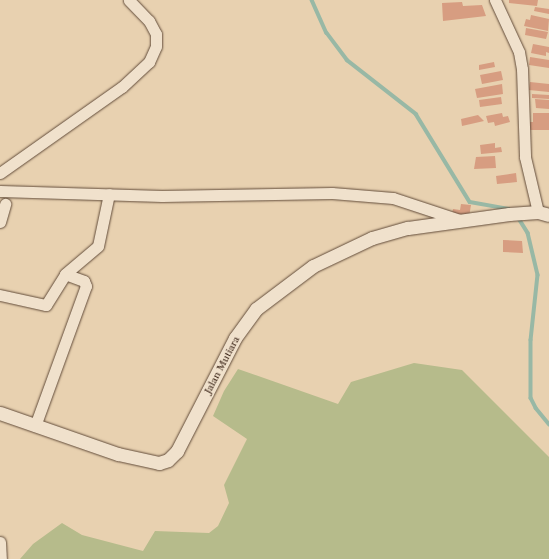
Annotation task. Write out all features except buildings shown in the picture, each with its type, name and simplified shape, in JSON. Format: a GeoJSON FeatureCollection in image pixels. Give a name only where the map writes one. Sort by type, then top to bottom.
{"type":"FeatureCollection","features":[{"type":"Feature","properties":{"kind":"street"},"geometry":{"type":"LineString","coordinates":[[0,173],[122,87],[149,62],[156,46],[156,34],[149,21],[129,0]]}},
{"type":"Feature","properties":{"kind":"street"},"geometry":{"type":"LineString","coordinates":[[495,0],[519,52],[522,69],[525,158],[543,214]]}},
{"type":"Feature","properties":{"kind":"street"},"geometry":{"type":"LineString","coordinates":[[0,191],[109,194],[347,194],[393,198],[460,220]]}},
{"type":"Feature","properties":{"kind":"street"},"geometry":{"type":"LineString","coordinates":[[0,295],[45,306],[65,274],[98,246],[109,194]]}},
{"type":"Feature","properties":{"kind":"street"},"geometry":{"type":"LineString","coordinates":[[0,222],[5,204]]}},
{"type":"Feature","properties":{"kind":"street","name":"Jalan Mutiara"},"geometry":{"type":"LineString","coordinates":[[0,413],[118,454],[159,463],[168,460],[177,451],[235,338],[256,309],[286,284],[313,266],[372,238],[408,228],[460,220],[543,214]]}},
{"type":"Feature","properties":{"kind":"street"},"geometry":{"type":"LineString","coordinates":[[35,426],[86,286],[84,281],[65,274]]}},
{"type":"Feature","properties":{"kind":"street"},"geometry":{"type":"LineString","coordinates":[[0,542],[1,559]]}},
{"type":"Feature","properties":{"kind":"green space"},"geometry":{"type":"Polygon","coordinates":[[[414,363],[462,370],[549,457],[549,559],[20,559],[33,544],[62,523],[82,535],[143,551],[155,531],[209,533],[218,526],[229,503],[224,485],[247,439],[213,416],[224,391],[238,369],[338,404],[351,382],[414,363]]]}},
{"type":"Feature","properties":{"kind":"waterway"},"geometry":{"type":"LineString","coordinates":[[312,0],[327,33],[347,60],[416,114],[470,202],[508,209]]}},
{"type":"Feature","properties":{"kind":"waterway"},"geometry":{"type":"LineString","coordinates":[[518,217],[528,233],[538,275],[531,340],[531,398],[536,408],[549,424]]}}]}
